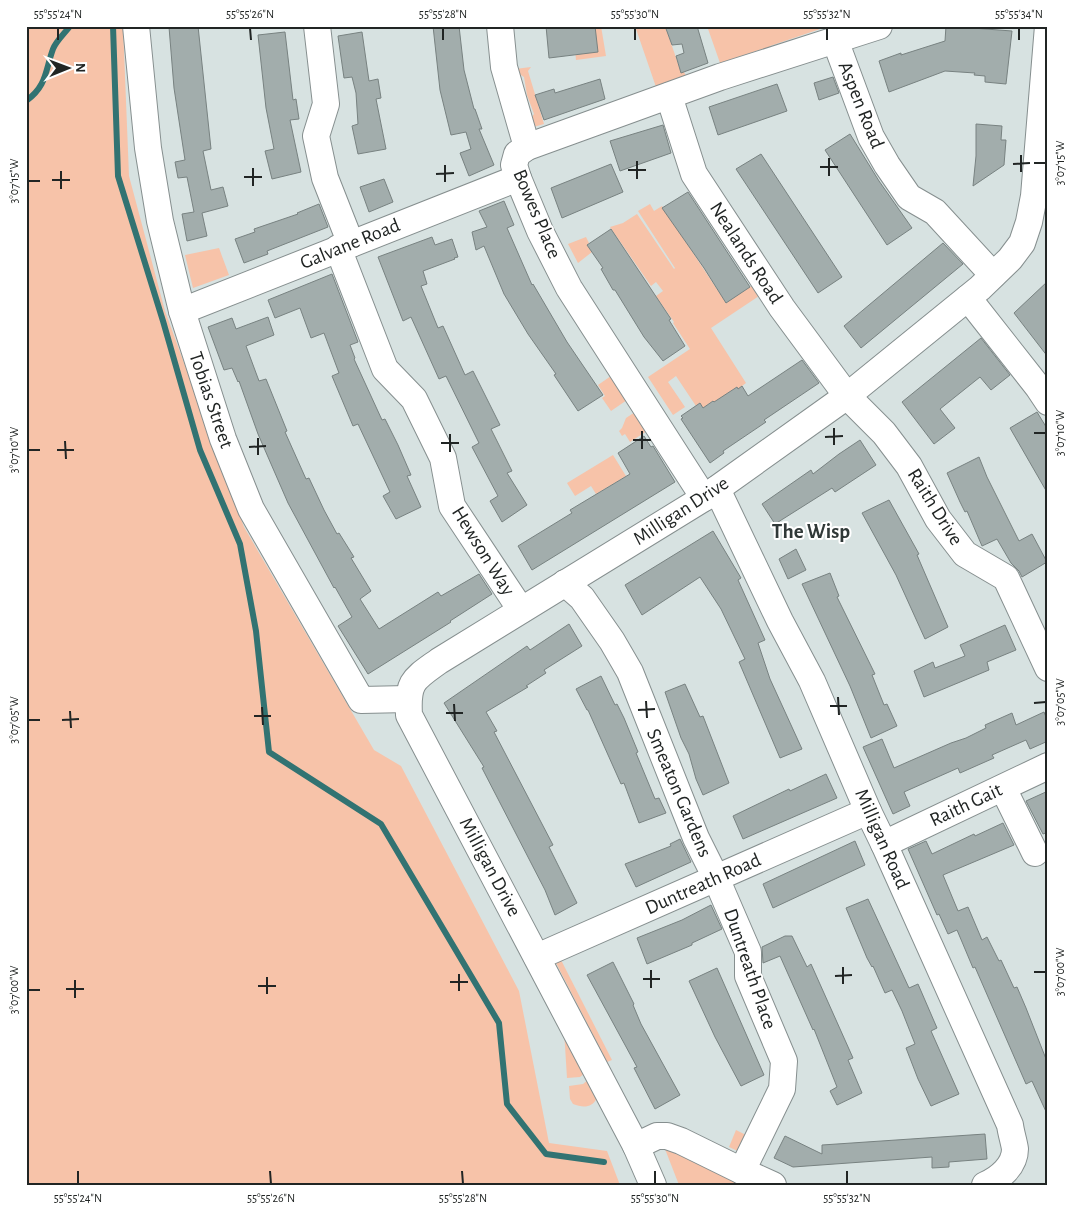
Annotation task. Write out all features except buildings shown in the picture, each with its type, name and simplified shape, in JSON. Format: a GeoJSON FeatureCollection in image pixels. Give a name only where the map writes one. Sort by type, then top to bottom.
{"type":"FeatureCollection","features":[{"type":"Feature","properties":{"kind":"street","name":"Tobias Street"},"geometry":{"type":"LineString","coordinates":[[136,26],[148,148],[160,222],[182,311],[223,439],[251,509],[361,700],[408,699]]}},
{"type":"Feature","properties":{"kind":"street","name":"Hewson Way"},"geometry":{"type":"LineString","coordinates":[[316,26],[326,104],[316,136],[325,178],[345,246],[385,369],[414,399],[443,458],[452,506],[521,610]]}},
{"type":"Feature","properties":{"kind":"street"},"geometry":{"type":"LineString","coordinates":[[500,26],[504,67],[527,147]]}},
{"type":"Feature","properties":{"kind":"street","name":"Bowes Place"},"geometry":{"type":"LineString","coordinates":[[711,493],[569,288],[540,231],[518,178],[514,165],[516,154],[527,147],[720,77],[879,26]]}},
{"type":"Feature","properties":{"kind":"street","name":"Milligan Drive"},"geometry":{"type":"LineString","coordinates":[[636,1146],[538,957],[420,738],[409,715],[408,699],[410,688],[417,677],[439,661],[711,493],[846,396],[968,298],[1010,259],[1022,243],[1029,222],[1037,171],[1048,26]]}},
{"type":"Feature","properties":{"kind":"street","name":"Aspen Road"},"geometry":{"type":"LineString","coordinates":[[835,40],[871,137],[909,197],[935,212],[993,275]]}},
{"type":"Feature","properties":{"kind":"street","name":"Nealands Road"},"geometry":{"type":"LineString","coordinates":[[669,96],[694,174],[782,308],[846,396]]}},
{"type":"Feature","properties":{"kind":"street","name":"Galvane Road"},"geometry":{"type":"LineString","coordinates":[[182,311],[518,178]]}},
{"type":"Feature","properties":{"kind":"street"},"geometry":{"type":"LineString","coordinates":[[968,298],[1048,402]]}},
{"type":"Feature","properties":{"kind":"street","name":"Raith Drive"},"geometry":{"type":"LineString","coordinates":[[846,396],[884,433],[909,466],[938,519],[965,554],[1006,578],[1048,668]]}},
{"type":"Feature","properties":{"kind":"street","name":"Milligan Road"},"geometry":{"type":"LineString","coordinates":[[711,493],[812,681],[868,811],[1010,1125],[1015,1150],[1011,1163],[1006,1171],[985,1185]]}},
{"type":"Feature","properties":{"kind":"street","name":"Smeaton Gardens"},"geometry":{"type":"LineString","coordinates":[[565,583],[582,598],[612,641],[630,672],[696,838],[716,878]]}},
{"type":"Feature","properties":{"kind":"street","name":"Raith Gait"},"geometry":{"type":"LineString","coordinates":[[884,844],[1048,766]]}},
{"type":"Feature","properties":{"kind":"street"},"geometry":{"type":"LineString","coordinates":[[1003,788],[1035,853]]}},
{"type":"Feature","properties":{"kind":"street","name":"Duntreath Road"},"geometry":{"type":"LineString","coordinates":[[538,957],[868,811]]}},
{"type":"Feature","properties":{"kind":"street","name":"Duntreath Place"},"geometry":{"type":"LineString","coordinates":[[716,878],[748,952],[748,976],[784,1061],[782,1089],[742,1172]]}},
{"type":"Feature","properties":{"kind":"street"},"geometry":{"type":"LineString","coordinates":[[653,1185],[636,1146],[657,1136],[667,1136],[773,1185]]}},
{"type":"Feature","properties":{"kind":"shaded area"},"geometry":{"type":"Polygon","coordinates":[[[26,26],[123,26],[129,176],[165,311],[244,527],[374,750],[401,766],[519,991],[549,1143],[607,1151],[620,1185],[26,1185],[26,26]]]}},
{"type":"Feature","properties":{"kind":"shaded area"},"geometry":{"type":"Polygon","coordinates":[[[569,26],[601,26],[606,56],[576,60],[574,38],[569,26]]]}},
{"type":"Feature","properties":{"kind":"shaded area"},"geometry":{"type":"Polygon","coordinates":[[[635,26],[665,26],[681,72],[684,72],[686,76],[656,87],[635,26]]]}},
{"type":"Feature","properties":{"kind":"shaded area"},"geometry":{"type":"Polygon","coordinates":[[[707,26],[829,26],[770,46],[770,48],[720,63],[707,26]]]}},
{"type":"Feature","properties":{"kind":"shaded area"},"geometry":{"type":"Polygon","coordinates":[[[531,67],[528,71],[544,124],[530,128],[528,123],[534,114],[527,95],[524,77],[516,72],[515,69],[531,67]]]}},
{"type":"Feature","properties":{"kind":"shaded area"},"geometry":{"type":"Polygon","coordinates":[[[650,204],[654,211],[662,206],[726,303],[753,285],[759,296],[711,328],[746,383],[738,389],[737,387],[729,392],[716,405],[713,401],[703,408],[700,403],[696,406],[676,376],[668,382],[685,407],[673,415],[648,377],[690,349],[656,296],[663,291],[656,282],[651,286],[610,227],[623,223],[637,214],[674,269],[638,211],[650,204]]]}},
{"type":"Feature","properties":{"kind":"shaded area"},"geometry":{"type":"Polygon","coordinates":[[[586,237],[589,243],[587,245],[592,252],[578,263],[568,244],[586,237]]]}},
{"type":"Feature","properties":{"kind":"shaded area"},"geometry":{"type":"Polygon","coordinates":[[[219,248],[229,275],[193,288],[185,255],[219,248]]]}},
{"type":"Feature","properties":{"kind":"shaded area"},"geometry":{"type":"Polygon","coordinates":[[[611,376],[627,400],[611,411],[602,398],[605,396],[598,385],[611,376]]]}},
{"type":"Feature","properties":{"kind":"shaded area"},"geometry":{"type":"Polygon","coordinates":[[[635,412],[647,431],[630,442],[625,434],[622,436],[619,431],[626,418],[635,412]]]}},
{"type":"Feature","properties":{"kind":"shaded area"},"geometry":{"type":"Polygon","coordinates":[[[613,455],[626,476],[596,494],[591,486],[575,496],[567,483],[613,455]]]}},
{"type":"Feature","properties":{"kind":"shaded area"},"geometry":{"type":"Polygon","coordinates":[[[560,958],[612,1060],[607,1062],[556,963],[560,958]]]}},
{"type":"Feature","properties":{"kind":"shaded area"},"geometry":{"type":"Polygon","coordinates":[[[564,1030],[585,1073],[580,1077],[567,1078],[564,1030]]]}},
{"type":"Feature","properties":{"kind":"shaded area"},"geometry":{"type":"Polygon","coordinates":[[[589,1079],[597,1098],[593,1104],[587,1106],[573,1104],[570,1099],[569,1086],[583,1084],[589,1079]]]}},
{"type":"Feature","properties":{"kind":"shaded area"},"geometry":{"type":"Polygon","coordinates":[[[736,1130],[752,1138],[742,1153],[729,1147],[736,1130]]]}},
{"type":"Feature","properties":{"kind":"shaded area"},"geometry":{"type":"Polygon","coordinates":[[[675,1147],[752,1185],[679,1185],[665,1149],[675,1147]]]}},
{"type":"Feature","properties":{"kind":"waterway"},"geometry":{"type":"LineString","coordinates":[[26,101],[42,84],[54,46],[70,26]]}},
{"type":"Feature","properties":{"kind":"waterway"},"geometry":{"type":"LineString","coordinates":[[113,26],[118,176],[163,321],[200,450],[240,544],[256,631],[269,752],[381,824],[499,1023],[507,1104],[546,1154],[604,1162]]}},
{"type":"Feature","properties":{"kind":"district","name":"The Wisp"},"geometry":{"type":"Point","coordinates":[811,531]}}]}
